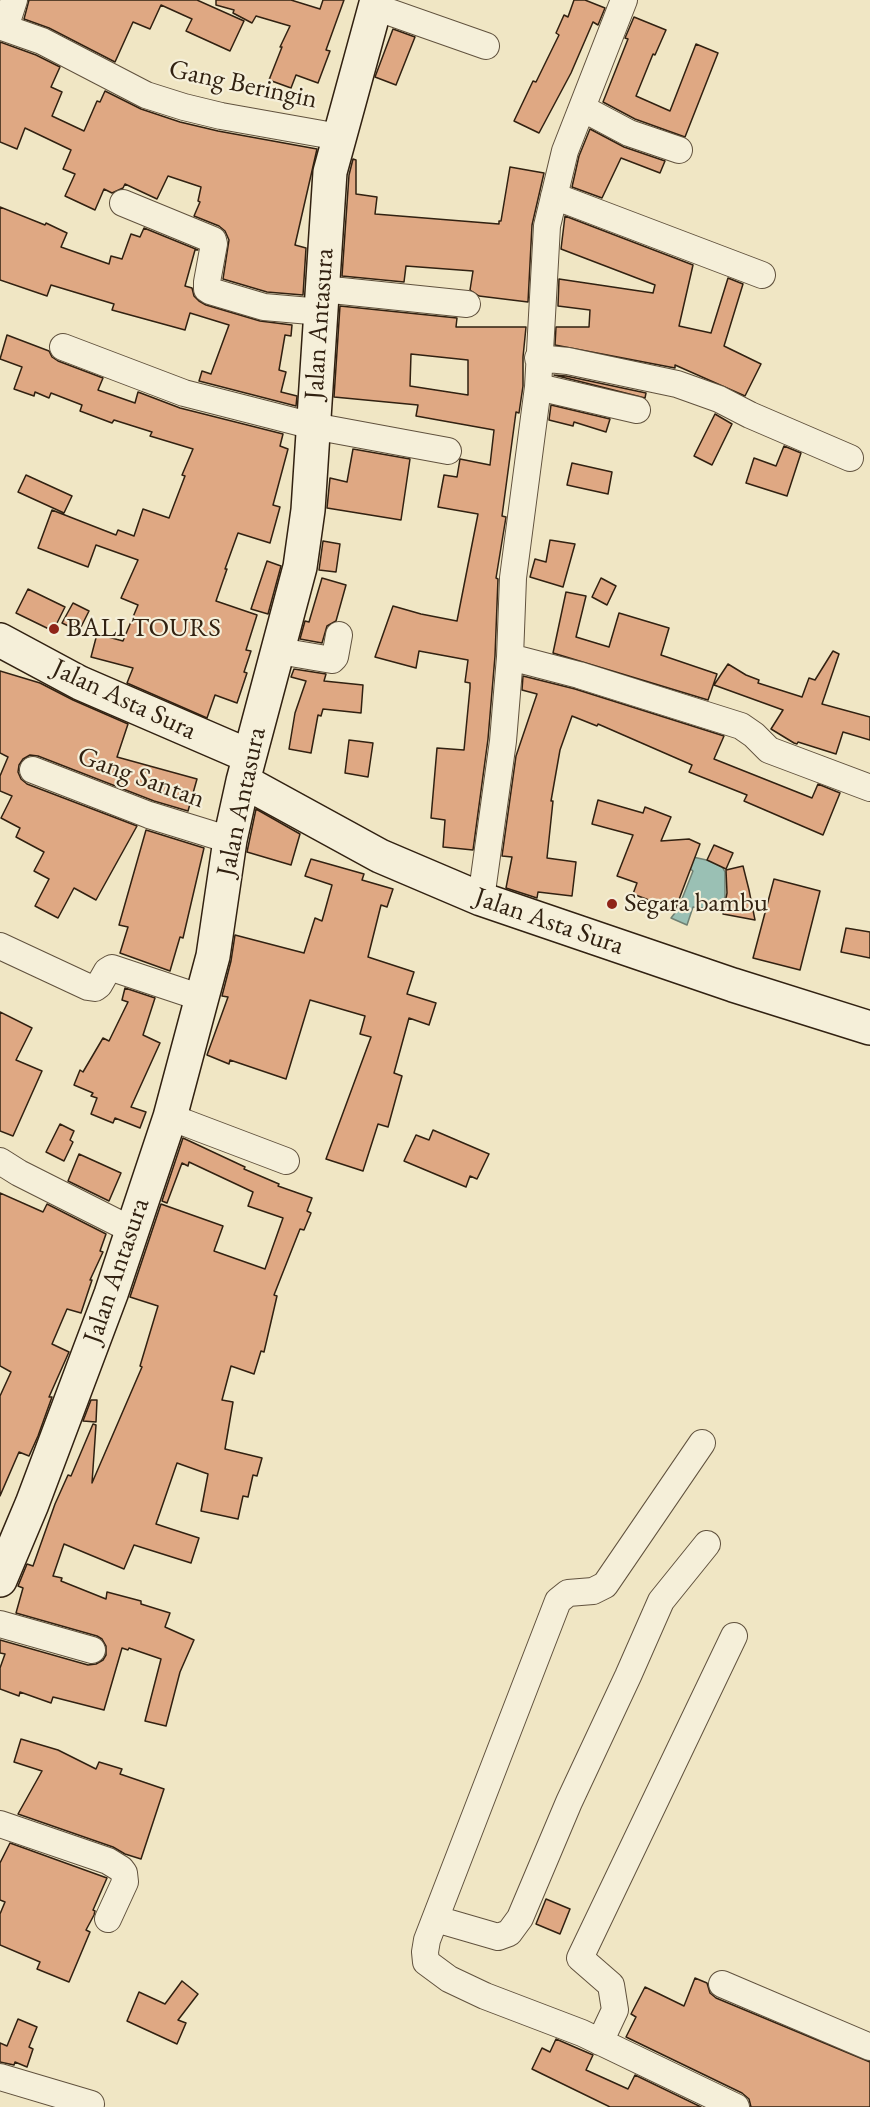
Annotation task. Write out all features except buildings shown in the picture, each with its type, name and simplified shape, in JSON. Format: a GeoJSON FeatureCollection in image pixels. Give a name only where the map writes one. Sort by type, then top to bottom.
{"type":"FeatureCollection","features":[{"type":"Feature","properties":{"kind":"main road","name":"Jalan Antasura"},"geometry":{"type":"LineString","coordinates":[[0,1580],[6,1548],[63,1424],[132,1230],[170,1117],[202,998],[218,930],[231,840],[246,769],[300,567],[308,510],[330,172],[376,3]]}},
{"type":"Feature","properties":{"kind":"main road","name":"Jalan Asta Sura"},"geometry":{"type":"LineString","coordinates":[[0,640],[246,769],[380,856],[481,899],[870,1028]]}},
{"type":"Feature","properties":{"kind":"street","name":"Gang Beringin"},"geometry":{"type":"LineString","coordinates":[[14,0],[5,28],[42,41],[146,95],[184,108],[339,137]]}},
{"type":"Feature","properties":{"kind":"street"},"geometry":{"type":"LineString","coordinates":[[481,899],[503,741],[510,657],[513,578],[538,387],[547,226],[565,151],[624,0]]}},
{"type":"Feature","properties":{"kind":"street"},"geometry":{"type":"LineString","coordinates":[[376,3],[486,46]]}},
{"type":"Feature","properties":{"kind":"street"},"geometry":{"type":"LineString","coordinates":[[582,108],[629,133],[679,150]]}},
{"type":"Feature","properties":{"kind":"street"},"geometry":{"type":"LineString","coordinates":[[554,196],[762,275]]}},
{"type":"Feature","properties":{"kind":"street"},"geometry":{"type":"LineString","coordinates":[[123,203],[213,240],[207,289],[264,307],[322,300],[468,304]]}},
{"type":"Feature","properties":{"kind":"street"},"geometry":{"type":"LineString","coordinates":[[63,347],[184,393],[313,426],[448,451]]}},
{"type":"Feature","properties":{"kind":"street"},"geometry":{"type":"LineString","coordinates":[[538,358],[568,361],[677,384],[719,399],[750,415],[850,458]]}},
{"type":"Feature","properties":{"kind":"street"},"geometry":{"type":"LineString","coordinates":[[538,387],[637,410]]}},
{"type":"Feature","properties":{"kind":"street"},"geometry":{"type":"LineString","coordinates":[[279,651],[332,660],[335,657],[339,635]]}},
{"type":"Feature","properties":{"kind":"street"},"geometry":{"type":"LineString","coordinates":[[510,657],[579,675],[741,726],[769,750],[870,788]]}},
{"type":"Feature","properties":{"kind":"street","name":"Gang Santan"},"geometry":{"type":"LineString","coordinates":[[33,770],[149,815],[231,840]]}},
{"type":"Feature","properties":{"kind":"street"},"geometry":{"type":"LineString","coordinates":[[0,946],[88,987],[99,986],[107,971],[112,968],[202,998]]}},
{"type":"Feature","properties":{"kind":"street"},"geometry":{"type":"LineString","coordinates":[[170,1117],[286,1161]]}},
{"type":"Feature","properties":{"kind":"street"},"geometry":{"type":"LineString","coordinates":[[0,1161],[19,1173],[132,1230]]}},
{"type":"Feature","properties":{"kind":"street"},"geometry":{"type":"LineString","coordinates":[[702,1443],[605,1585],[593,1592],[568,1593],[558,1600],[427,1940],[425,1952],[426,1962],[434,1970],[485,1996],[600,2042],[736,2107]]}},
{"type":"Feature","properties":{"kind":"street"},"geometry":{"type":"LineString","coordinates":[[436,1919],[498,1937],[509,1933],[520,1918],[569,1802],[661,1601],[707,1544]]}},
{"type":"Feature","properties":{"kind":"street"},"geometry":{"type":"LineString","coordinates":[[0,1624],[92,1650]]}},
{"type":"Feature","properties":{"kind":"street"},"geometry":{"type":"LineString","coordinates":[[600,2042],[615,2010],[611,1985],[580,1958],[734,1636]]}},
{"type":"Feature","properties":{"kind":"street"},"geometry":{"type":"LineString","coordinates":[[0,1824],[108,1861],[121,1869],[125,1882],[108,1919]]}},
{"type":"Feature","properties":{"kind":"street"},"geometry":{"type":"LineString","coordinates":[[722,1984],[870,2047]]}},
{"type":"Feature","properties":{"kind":"street"},"geometry":{"type":"LineString","coordinates":[[0,2078],[91,2104]]}},
{"type":"Feature","properties":{"kind":"water"},"geometry":{"type":"Polygon","coordinates":[[[693,857],[720,863],[725,872],[725,897],[714,909],[693,907],[687,925],[671,918],[678,909],[693,871],[685,865],[693,857]]]}},
{"type":"Feature","properties":{"kind":"place","name":"BALI TOURS"},"geometry":{"type":"Point","coordinates":[54,629]}},
{"type":"Feature","properties":{"kind":"place","name":"Segara bambu"},"geometry":{"type":"Point","coordinates":[612,904]}}]}
